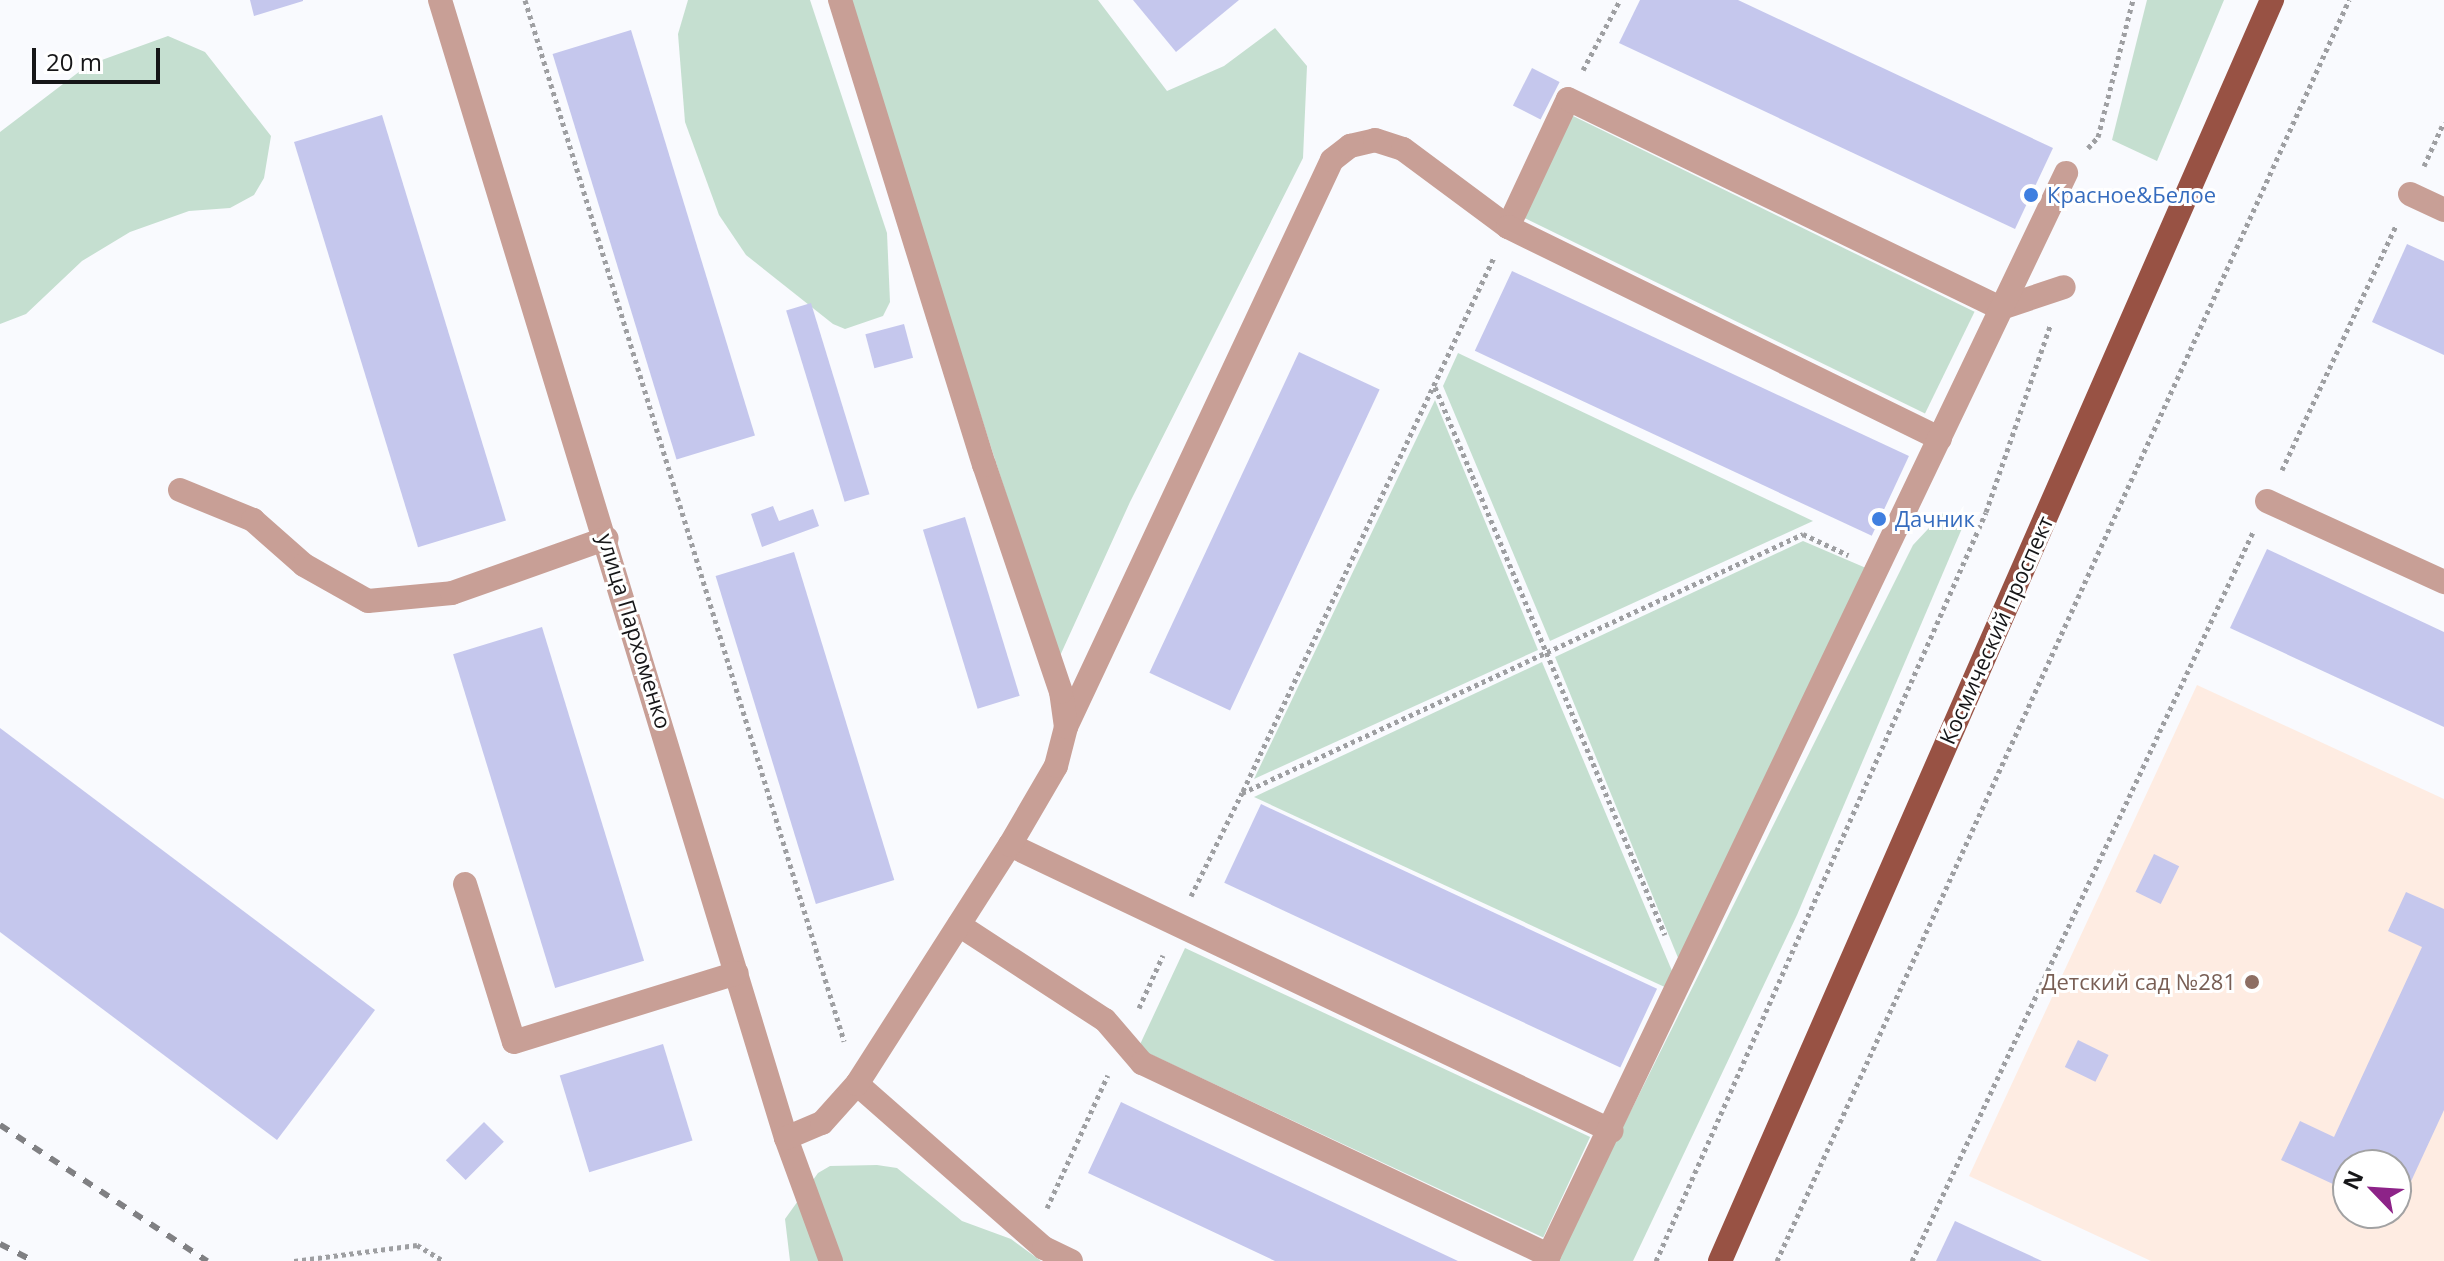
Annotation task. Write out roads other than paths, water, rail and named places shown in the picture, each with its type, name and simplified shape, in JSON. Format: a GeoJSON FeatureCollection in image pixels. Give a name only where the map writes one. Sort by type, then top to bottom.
{"type":"FeatureCollection","features":[{"type":"Feature","properties":{"kind":"main road","name":"Космический проспект"},"geometry":{"type":"LineString","coordinates":[[1720,1261],[2272,0]]}},
{"type":"Feature","properties":{"kind":"street","name":"улица Пархоменко"},"geometry":{"type":"LineString","coordinates":[[440,0],[607,538],[786,1138],[831,1261]]}},
{"type":"Feature","properties":{"kind":"street"},"geometry":{"type":"LineString","coordinates":[[840,0],[979,450],[1061,692],[1066,727]]}},
{"type":"Feature","properties":{"kind":"street"},"geometry":{"type":"LineString","coordinates":[[1508,227],[1568,99],[2001,308],[2064,287]]}},
{"type":"Feature","properties":{"kind":"street"},"geometry":{"type":"LineString","coordinates":[[786,1138],[822,1123],[857,1084],[1010,845],[1056,766],[1066,727],[1332,160],[1350,146],[1375,140],[1403,149],[1508,227],[1940,439]]}},
{"type":"Feature","properties":{"kind":"street"},"geometry":{"type":"LineString","coordinates":[[959,925],[1105,1020],[1142,1063],[1547,1258],[1612,1131],[2066,173]]}},
{"type":"Feature","properties":{"kind":"street"},"geometry":{"type":"LineString","coordinates":[[2410,194],[2444,210]]}},
{"type":"Feature","properties":{"kind":"street"},"geometry":{"type":"LineString","coordinates":[[180,490],[253,520],[304,565],[368,601],[452,593],[607,538]]}},
{"type":"Feature","properties":{"kind":"street"},"geometry":{"type":"LineString","coordinates":[[2267,501],[2444,582]]}},
{"type":"Feature","properties":{"kind":"street"},"geometry":{"type":"LineString","coordinates":[[1010,845],[1612,1131]]}},
{"type":"Feature","properties":{"kind":"street"},"geometry":{"type":"LineString","coordinates":[[465,884],[514,1042],[737,973]]}},
{"type":"Feature","properties":{"kind":"street"},"geometry":{"type":"LineString","coordinates":[[857,1084],[1033,1239],[1071,1261]]}},
{"type":"Feature","properties":{"kind":"railway"},"geometry":{"type":"LineString","coordinates":[[0,1125],[207,1261]]}},
{"type":"Feature","properties":{"kind":"railway"},"geometry":{"type":"LineString","coordinates":[[0,1244],[34,1261]]}},
{"type":"Feature","properties":{"kind":"place","name":"Красное&Белое"},"geometry":{"type":"Point","coordinates":[2031,195]}},
{"type":"Feature","properties":{"kind":"place","name":"Дачник"},"geometry":{"type":"Point","coordinates":[1879,519]}},
{"type":"Feature","properties":{"kind":"place","name":"Детский сад №281"},"geometry":{"type":"Point","coordinates":[2252,982]}}]}
